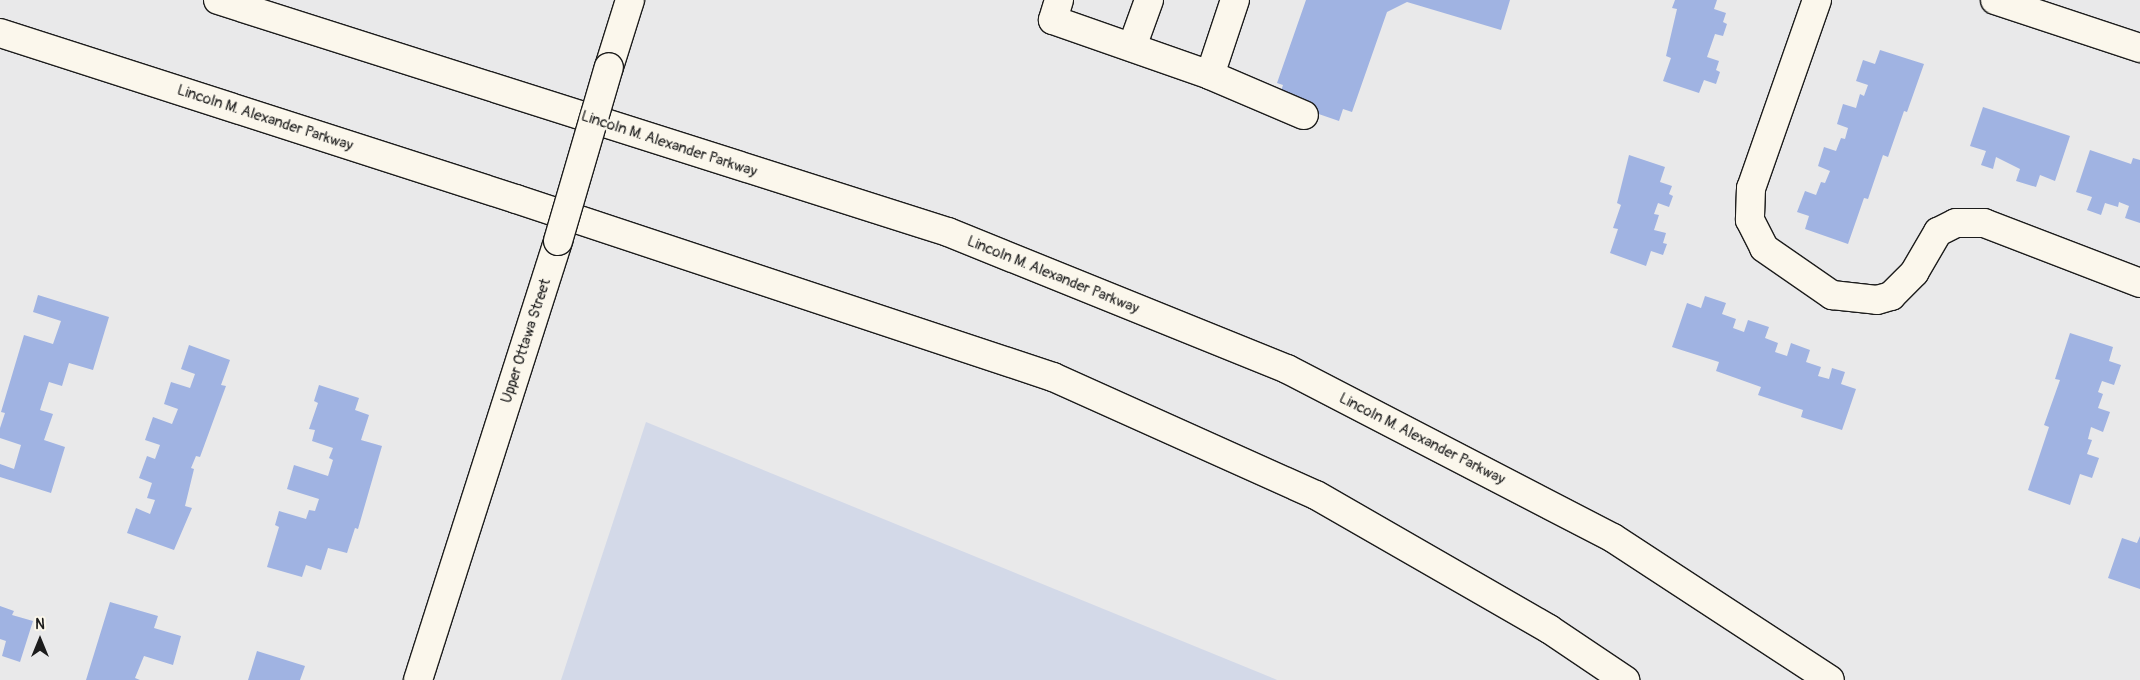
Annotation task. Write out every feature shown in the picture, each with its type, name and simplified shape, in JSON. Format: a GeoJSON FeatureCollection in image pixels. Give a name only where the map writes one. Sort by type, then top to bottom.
{"type":"FeatureCollection","features":[{"type":"Feature","properties":{"kind":"main road","name":"Lincoln M. Alexander Parkway"},"geometry":{"type":"LineString","coordinates":[[218,0],[948,232],[1287,369],[1613,538],[1830,680]]}},
{"type":"Feature","properties":{"kind":"main road","name":"Upper Ottawa Street"},"geometry":{"type":"LineString","coordinates":[[418,680],[558,241],[630,0]]}},
{"type":"Feature","properties":{"kind":"main road"},"geometry":{"type":"LineString","coordinates":[[1059,0],[1053,20],[1210,75],[1304,115]]}},
{"type":"Feature","properties":{"kind":"main road"},"geometry":{"type":"LineString","coordinates":[[1132,47],[1149,0]]}},
{"type":"Feature","properties":{"kind":"main road"},"geometry":{"type":"LineString","coordinates":[[1210,75],[1235,0]]}},
{"type":"Feature","properties":{"kind":"main road"},"geometry":{"type":"LineString","coordinates":[[1817,0],[1750,188],[1750,220],[1764,248],[1832,294],[1877,300],[1891,296],[1914,273],[1938,232],[1956,223],[1984,223],[2140,283]]}},
{"type":"Feature","properties":{"kind":"main road"},"geometry":{"type":"LineString","coordinates":[[1994,0],[2140,48]]}},
{"type":"Feature","properties":{"kind":"main road","name":"Lincoln M. Alexander Parkway"},"geometry":{"type":"LineString","coordinates":[[0,33],[1053,377],[1316,495],[1549,628],[1625,680]]}},
{"type":"Feature","properties":{"kind":"shaded area"},"geometry":{"type":"Polygon","coordinates":[[[646,422],[1275,679],[1277,680],[561,680],[646,422]]]}},
{"type":"Feature","properties":{"kind":"building"},"geometry":{"type":"Polygon","coordinates":[[[1306,0],[1510,0],[1501,30],[1407,2],[1387,12],[1352,112],[1343,109],[1339,121],[1278,100],[1283,85],[1277,83],[1306,0]]]}},
{"type":"Feature","properties":{"kind":"building"},"geometry":{"type":"Polygon","coordinates":[[[1675,0],[1717,0],[1714,9],[1726,13],[1723,22],[1727,24],[1723,36],[1715,34],[1707,57],[1719,61],[1716,70],[1720,72],[1716,84],[1704,80],[1699,93],[1663,81],[1671,58],[1666,56],[1677,9],[1672,8],[1675,0]]]}},
{"type":"Feature","properties":{"kind":"building"},"geometry":{"type":"Polygon","coordinates":[[[1880,50],[1924,64],[1907,112],[1904,111],[1888,157],[1883,155],[1868,199],[1864,198],[1848,244],[1805,229],[1809,216],[1797,212],[1805,191],[1816,195],[1821,182],[1825,183],[1830,171],[1818,166],[1824,147],[1836,151],[1841,138],[1845,139],[1848,128],[1837,124],[1843,104],[1856,108],[1860,94],[1864,96],[1868,85],[1856,81],[1863,60],[1875,64],[1880,50]]]}},
{"type":"Feature","properties":{"kind":"building"},"geometry":{"type":"Polygon","coordinates":[[[1983,107],[2070,136],[2055,181],[2040,175],[2036,187],[2016,181],[2020,169],[1996,157],[1993,169],[1981,165],[1986,151],[1970,146],[1983,107]]]}},
{"type":"Feature","properties":{"kind":"building"},"geometry":{"type":"Polygon","coordinates":[[[2090,150],[2131,164],[2133,158],[2140,160],[2140,223],[2125,218],[2129,206],[2119,202],[2118,207],[2105,203],[2101,215],[2087,210],[2092,197],[2076,192],[2090,150]]]}},
{"type":"Feature","properties":{"kind":"building"},"geometry":{"type":"Polygon","coordinates":[[[1629,155],[1665,167],[1660,182],[1672,186],[1669,194],[1673,196],[1669,207],[1658,203],[1654,214],[1659,215],[1654,230],[1666,233],[1663,243],[1667,244],[1663,255],[1651,251],[1646,266],[1610,253],[1618,229],[1613,228],[1621,205],[1617,203],[1629,155]]]}},
{"type":"Feature","properties":{"kind":"building"},"geometry":{"type":"Polygon","coordinates":[[[38,295],[109,317],[93,370],[69,363],[62,386],[49,382],[40,410],[53,414],[44,440],[65,447],[51,493],[0,477],[0,464],[14,469],[21,445],[0,438],[0,428],[5,413],[1,412],[24,335],[53,344],[61,321],[33,312],[38,295]]]}},
{"type":"Feature","properties":{"kind":"building"},"geometry":{"type":"Polygon","coordinates":[[[1705,296],[1726,303],[1722,314],[1736,319],[1733,328],[1744,332],[1748,320],[1769,327],[1765,338],[1778,343],[1775,352],[1787,356],[1791,343],[1810,350],[1806,362],[1821,367],[1818,376],[1829,379],[1832,368],[1845,372],[1841,384],[1856,389],[1842,430],[1801,417],[1803,410],[1758,395],[1761,387],[1716,371],[1719,362],[1672,347],[1687,303],[1701,308],[1705,296]]]}},
{"type":"Feature","properties":{"kind":"building"},"geometry":{"type":"Polygon","coordinates":[[[2070,333],[2113,347],[2109,361],[2121,365],[2114,385],[2102,381],[2098,392],[2103,394],[2098,408],[2110,412],[2103,432],[2091,427],[2088,439],[2092,440],[2087,454],[2099,458],[2092,478],[2080,474],[2070,505],[2028,490],[2049,427],[2044,425],[2060,380],[2055,379],[2070,333]]]}},
{"type":"Feature","properties":{"kind":"building"},"geometry":{"type":"Polygon","coordinates":[[[189,345],[230,360],[221,385],[226,386],[200,457],[196,456],[191,468],[194,469],[185,506],[192,508],[174,550],[127,533],[136,508],[150,514],[155,500],[147,498],[152,483],[139,478],[147,456],[155,459],[160,445],[145,440],[153,417],[172,424],[178,409],[164,404],[171,382],[190,388],[195,374],[181,369],[189,345]]]}},
{"type":"Feature","properties":{"kind":"building"},"geometry":{"type":"Polygon","coordinates":[[[319,385],[359,398],[355,410],[369,415],[361,440],[382,446],[358,529],[355,528],[347,553],[328,548],[321,570],[306,565],[302,577],[267,567],[279,527],[275,525],[279,511],[306,519],[309,510],[315,511],[319,499],[287,489],[294,465],[328,476],[333,460],[329,458],[333,448],[312,441],[315,430],[309,429],[318,403],[314,401],[319,385]]]}},
{"type":"Feature","properties":{"kind":"building"},"geometry":{"type":"Polygon","coordinates":[[[2140,536],[2140,589],[2108,578],[2122,538],[2137,543],[2140,536]]]}},
{"type":"Feature","properties":{"kind":"building"},"geometry":{"type":"Polygon","coordinates":[[[110,602],[158,616],[154,628],[181,636],[173,665],[144,656],[135,678],[140,680],[86,680],[110,602]]]}},
{"type":"Feature","properties":{"kind":"building"},"geometry":{"type":"Polygon","coordinates":[[[0,606],[14,611],[12,615],[33,621],[20,662],[2,656],[6,641],[0,639],[0,606]]]}},
{"type":"Feature","properties":{"kind":"building"},"geometry":{"type":"Polygon","coordinates":[[[257,651],[305,666],[300,680],[248,680],[257,651]]]}}]}
